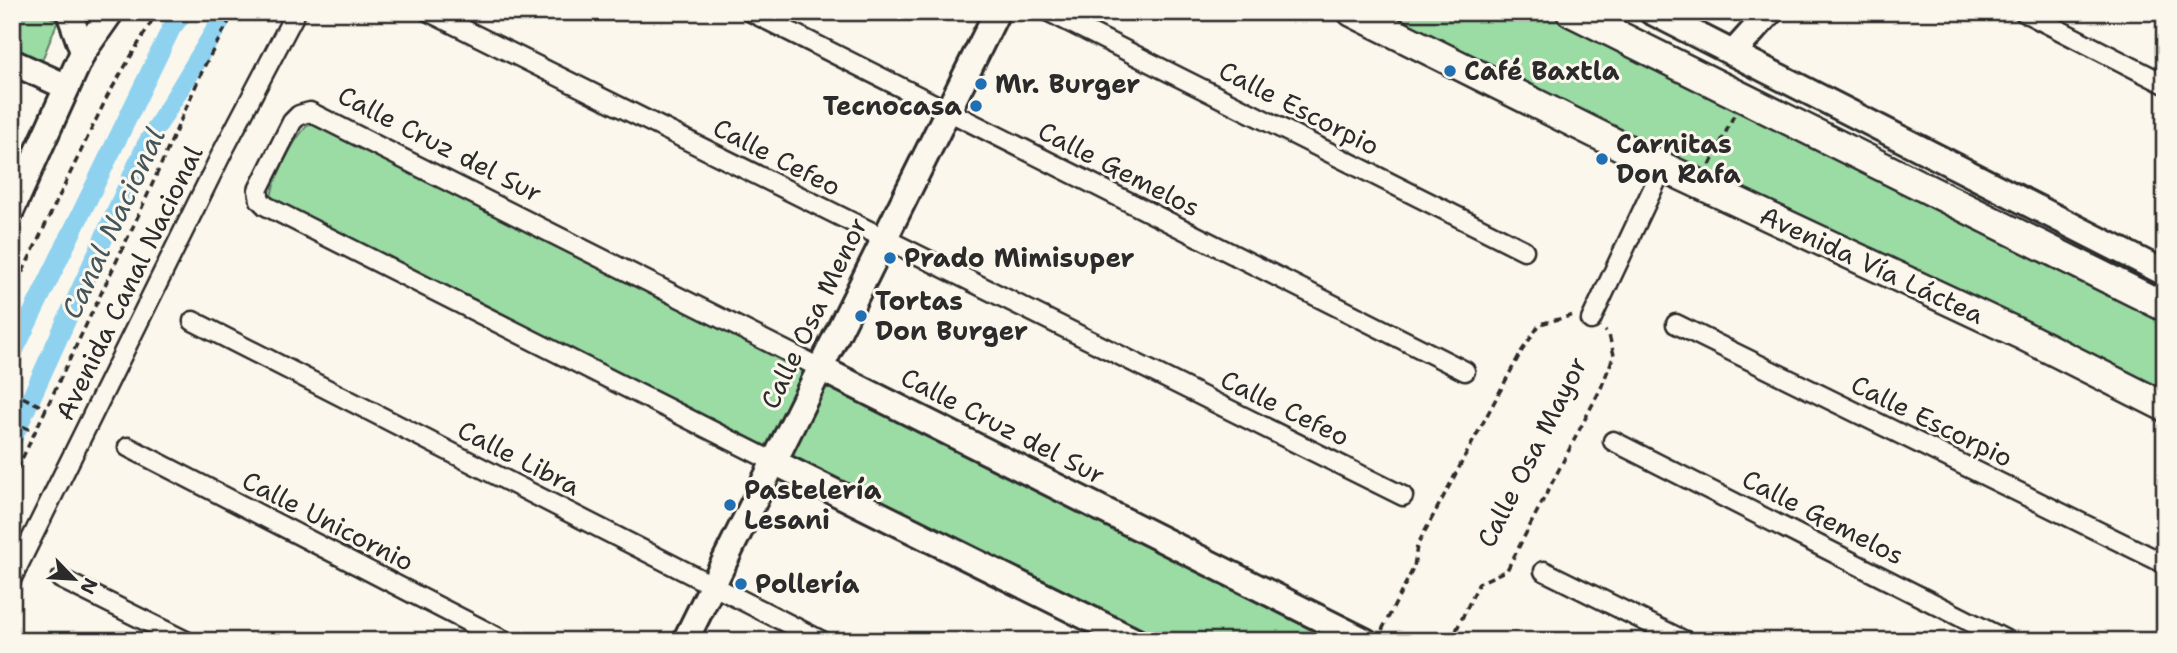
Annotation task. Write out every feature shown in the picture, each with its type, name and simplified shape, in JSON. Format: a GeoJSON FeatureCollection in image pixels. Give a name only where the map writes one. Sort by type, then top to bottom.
{"type":"FeatureCollection","features":[{"type":"Feature","properties":{"kind":"main road","name":"Avenida Vía Láctea"},"geometry":{"type":"LineString","coordinates":[[1352,12],[1663,167],[2020,334],[2165,407]]}},
{"type":"Feature","properties":{"kind":"main road"},"geometry":{"type":"LineString","coordinates":[[1571,12],[2165,307]]}},
{"type":"Feature","properties":{"kind":"street"},"geometry":{"type":"LineString","coordinates":[[69,12],[83,52]]}},
{"type":"Feature","properties":{"kind":"street","name":"Avenida Canal Nacional"},"geometry":{"type":"LineString","coordinates":[[12,578],[223,151],[296,12]]}},
{"type":"Feature","properties":{"kind":"street","name":"Calle Cefeo"},"geometry":{"type":"LineString","coordinates":[[429,12],[1404,496]]}},
{"type":"Feature","properties":{"kind":"street","name":"Calle Gemelos"},"geometry":{"type":"LineString","coordinates":[[751,12],[1465,371]]}},
{"type":"Feature","properties":{"kind":"street","name":"Calle Osa Menor"},"geometry":{"type":"LineString","coordinates":[[685,641],[997,12]]}},
{"type":"Feature","properties":{"kind":"street","name":"Calle Escorpio"},"geometry":{"type":"LineString","coordinates":[[1049,12],[1524,250]]}},
{"type":"Feature","properties":{"kind":"street"},"geometry":{"type":"LineString","coordinates":[[1652,12],[2165,273]]}},
{"type":"Feature","properties":{"kind":"street"},"geometry":{"type":"LineString","coordinates":[[1733,53],[1770,12]]}},
{"type":"Feature","properties":{"kind":"street"},"geometry":{"type":"LineString","coordinates":[[2024,12],[2165,83]]}},
{"type":"Feature","properties":{"kind":"street"},"geometry":{"type":"LineString","coordinates":[[12,209],[101,15]]}},
{"type":"Feature","properties":{"kind":"street"},"geometry":{"type":"LineString","coordinates":[[12,62],[67,87]]}},
{"type":"Feature","properties":{"kind":"street","name":"Calle Cruz del Sur"},"geometry":{"type":"LineString","coordinates":[[1135,641],[266,206],[260,200],[258,190],[292,122],[299,115],[310,112],[1365,641]]}},
{"type":"Feature","properties":{"kind":"street","name":"Calle Osa Mayor"},"geometry":{"type":"LineString","coordinates":[[1591,320],[1663,167]]}},
{"type":"Feature","properties":{"kind":"street","name":"Calle Libra"},"geometry":{"type":"LineString","coordinates":[[193,321],[822,641]]}},
{"type":"Feature","properties":{"kind":"street","name":"Calle Escorpio"},"geometry":{"type":"LineString","coordinates":[[1676,324],[2165,564]]}},
{"type":"Feature","properties":{"kind":"street","name":"Calle Gemelos"},"geometry":{"type":"LineString","coordinates":[[1613,441],[2008,641]]}},
{"type":"Feature","properties":{"kind":"street","name":"Calle Unicornio"},"geometry":{"type":"LineString","coordinates":[[128,447],[505,641]]}},
{"type":"Feature","properties":{"kind":"street"},"geometry":{"type":"LineString","coordinates":[[1544,571],[1685,641]]}},
{"type":"Feature","properties":{"kind":"street"},"geometry":{"type":"LineString","coordinates":[[61,579],[186,641]]}},
{"type":"Feature","properties":{"kind":"path"},"geometry":{"type":"LineString","coordinates":[[12,294],[107,97],[157,12]]}},
{"type":"Feature","properties":{"kind":"path"},"geometry":{"type":"LineString","coordinates":[[12,480],[205,65],[234,12]]}},
{"type":"Feature","properties":{"kind":"path"},"geometry":{"type":"LineString","coordinates":[[1701,185],[1742,97]]}},
{"type":"Feature","properties":{"kind":"path"},"geometry":{"type":"LineString","coordinates":[[1377,641],[1414,567],[1420,539],[1521,352],[1540,324],[1569,314],[1591,320]]}},
{"type":"Feature","properties":{"kind":"path","name":"Calle Osa Mayor"},"geometry":{"type":"LineString","coordinates":[[1451,641],[1479,583],[1507,570],[1601,388],[1614,355],[1609,335],[1591,320]]}},
{"type":"Feature","properties":{"kind":"path"},"geometry":{"type":"LineString","coordinates":[[12,392],[47,409]]}},
{"type":"Feature","properties":{"kind":"path"},"geometry":{"type":"LineString","coordinates":[[12,422],[36,432]]}},
{"type":"Feature","properties":{"kind":"green space"},"geometry":{"type":"Polygon","coordinates":[[[12,12],[41,12],[58,21],[40,65],[12,51],[12,12]]]}},
{"type":"Feature","properties":{"kind":"green space"},"geometry":{"type":"Polygon","coordinates":[[[1367,12],[1548,12],[2165,320],[2165,402],[1367,12]]]}},
{"type":"Feature","properties":{"kind":"green space"},"geometry":{"type":"Polygon","coordinates":[[[313,121],[1346,641],[1146,641],[271,202],[275,183],[286,158],[300,135],[313,121]]]}},
{"type":"Feature","properties":{"kind":"waterway","name":"Canal Nacional"},"geometry":{"type":"LineString","coordinates":[[12,355],[171,29],[184,12]]}},
{"type":"Feature","properties":{"kind":"waterway","name":"Canal Nacional"},"geometry":{"type":"LineString","coordinates":[[12,440],[146,145],[226,12]]}},
{"type":"Feature","properties":{"kind":"place","name":"Café Baxtla"},"geometry":{"type":"Point","coordinates":[1450,71]}},
{"type":"Feature","properties":{"kind":"place","name":"Mr. Burger"},"geometry":{"type":"Point","coordinates":[981,84]}},
{"type":"Feature","properties":{"kind":"place","name":"Tecnocasa"},"geometry":{"type":"Point","coordinates":[976,106]}},
{"type":"Feature","properties":{"kind":"place","name":"Carnitas Don Rafa"},"geometry":{"type":"Point","coordinates":[1602,159]}},
{"type":"Feature","properties":{"kind":"place","name":"Prado Mimisuper"},"geometry":{"type":"Point","coordinates":[890,258]}},
{"type":"Feature","properties":{"kind":"place","name":"Tortas Don Burger"},"geometry":{"type":"Point","coordinates":[861,316]}},
{"type":"Feature","properties":{"kind":"place","name":"Pastelería Lesani"},"geometry":{"type":"Point","coordinates":[730,505]}},
{"type":"Feature","properties":{"kind":"place","name":"Pollería"},"geometry":{"type":"Point","coordinates":[741,584]}}]}
